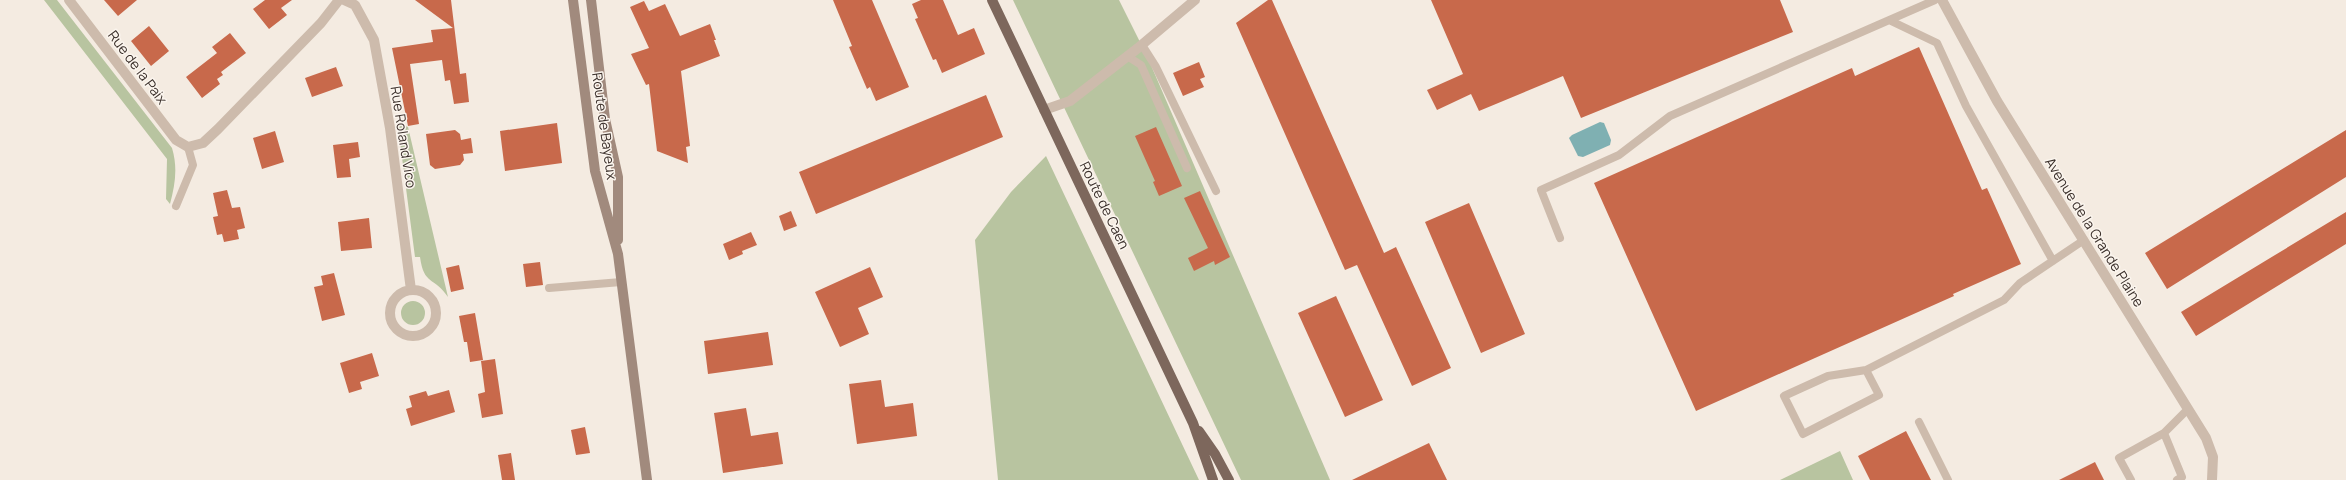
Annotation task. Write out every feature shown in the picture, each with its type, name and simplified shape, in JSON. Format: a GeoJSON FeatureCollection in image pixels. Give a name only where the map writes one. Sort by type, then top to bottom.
{"type":"FeatureCollection","features":[{"type":"Feature","properties":{"kind":"main road","name":"Route de Bayeux"},"geometry":{"type":"LineString","coordinates":[[574,0],[595,171],[618,254],[647,480]]}},
{"type":"Feature","properties":{"kind":"main road","name":"Route de Bayeux"},"geometry":{"type":"LineString","coordinates":[[591,0],[605,119],[618,177],[618,254]]}},
{"type":"Feature","properties":{"kind":"main road","name":"Route de Caen"},"geometry":{"type":"LineString","coordinates":[[992,0],[1194,423],[1213,480]]}},
{"type":"Feature","properties":{"kind":"main road","name":"Route de Caen"},"geometry":{"type":"LineString","coordinates":[[1194,423],[1215,454],[1229,480]]}},
{"type":"Feature","properties":{"kind":"street","name":"Rue de la Paix"},"geometry":{"type":"LineString","coordinates":[[69,0],[176,140],[188,147]]}},
{"type":"Feature","properties":{"kind":"street"},"geometry":{"type":"LineString","coordinates":[[188,147],[203,143],[218,129],[321,23],[339,0]]}},
{"type":"Feature","properties":{"kind":"street","name":"Rue Roland Vico"},"geometry":{"type":"LineString","coordinates":[[344,0],[355,5],[374,40],[390,128],[411,290]]}},
{"type":"Feature","properties":{"kind":"street"},"geometry":{"type":"LineString","coordinates":[[1044,110],[1070,101],[1142,45],[1195,0]]}},
{"type":"Feature","properties":{"kind":"street","name":"Avenue de la Grande Plaine"},"geometry":{"type":"LineString","coordinates":[[1942,0],[1997,101],[2206,438],[2213,457],[2212,480]]}},
{"type":"Feature","properties":{"kind":"street"},"geometry":{"type":"LineString","coordinates":[[411,290],[426,294],[435,306],[435,321],[431,328],[418,336],[403,335],[396,330],[390,317],[393,301],[401,293],[411,290]]}},
{"type":"Feature","properties":{"kind":"lane"},"geometry":{"type":"LineString","coordinates":[[1560,238],[1541,190],[1619,155],[1670,116],[1891,21],[1935,0]]}},
{"type":"Feature","properties":{"kind":"lane"},"geometry":{"type":"LineString","coordinates":[[1891,21],[1937,43],[1966,106],[2053,261]]}},
{"type":"Feature","properties":{"kind":"lane"},"geometry":{"type":"LineString","coordinates":[[1142,45],[1156,67],[1216,191]]}},
{"type":"Feature","properties":{"kind":"lane"},"geometry":{"type":"LineString","coordinates":[[1128,56],[1142,65],[1187,168]]}},
{"type":"Feature","properties":{"kind":"lane"},"geometry":{"type":"LineString","coordinates":[[176,206],[192,165],[188,147]]}},
{"type":"Feature","properties":{"kind":"lane"},"geometry":{"type":"LineString","coordinates":[[1866,370],[1879,395],[1803,434],[1784,396],[1828,376],[1866,370],[2004,300],[2020,283],[2084,240]]}},
{"type":"Feature","properties":{"kind":"lane"},"geometry":{"type":"LineString","coordinates":[[550,288],[622,282]]}},
{"type":"Feature","properties":{"kind":"lane"},"geometry":{"type":"LineString","coordinates":[[2131,480],[2120,458],[2164,433],[2188,409]]}},
{"type":"Feature","properties":{"kind":"lane"},"geometry":{"type":"LineString","coordinates":[[1919,422],[1948,480]]}},
{"type":"Feature","properties":{"kind":"lane"},"geometry":{"type":"LineString","coordinates":[[2164,433],[2182,477],[2176,480]]}},
{"type":"Feature","properties":{"kind":"green space"},"geometry":{"type":"Polygon","coordinates":[[[44,0],[57,0],[172,148],[175,163],[175,176],[170,204],[166,199],[167,159],[44,0]]]}},
{"type":"Feature","properties":{"kind":"green space"},"geometry":{"type":"Polygon","coordinates":[[[1013,0],[1119,0],[1147,56],[1330,480],[1241,480],[1013,0]]]}},
{"type":"Feature","properties":{"kind":"green space"},"geometry":{"type":"Polygon","coordinates":[[[403,125],[408,127],[448,297],[443,290],[430,280],[424,273],[420,257],[415,257],[398,127],[403,125]]]}},
{"type":"Feature","properties":{"kind":"green space"},"geometry":{"type":"Polygon","coordinates":[[[1046,156],[1199,480],[998,480],[975,240],[1011,192],[1046,156]]]}},
{"type":"Feature","properties":{"kind":"green space"},"geometry":{"type":"Polygon","coordinates":[[[413,301],[418,302],[424,308],[424,318],[418,324],[413,325],[408,324],[402,318],[401,313],[402,308],[408,302],[413,301]]]}},
{"type":"Feature","properties":{"kind":"green space"},"geometry":{"type":"Polygon","coordinates":[[[1840,451],[1853,480],[1780,480],[1840,451]]]}},
{"type":"Feature","properties":{"kind":"water"},"geometry":{"type":"Polygon","coordinates":[[[1600,122],[1604,123],[1611,140],[1610,145],[1583,157],[1578,156],[1569,138],[1572,135],[1600,122]]]}},
{"type":"Feature","properties":{"kind":"building"},"geometry":{"type":"Polygon","coordinates":[[[104,0],[137,0],[118,16],[104,0]]]}},
{"type":"Feature","properties":{"kind":"building"},"geometry":{"type":"Polygon","coordinates":[[[265,0],[292,0],[281,8],[287,15],[269,29],[253,9],[265,0]]]}},
{"type":"Feature","properties":{"kind":"building"},"geometry":{"type":"Polygon","coordinates":[[[415,0],[451,0],[460,74],[466,73],[469,102],[454,104],[450,80],[445,81],[442,60],[410,64],[419,124],[408,126],[392,48],[433,42],[431,30],[453,28],[415,0]]]}},
{"type":"Feature","properties":{"kind":"building"},"geometry":{"type":"Polygon","coordinates":[[[833,0],[872,0],[909,87],[876,101],[870,87],[867,89],[849,47],[852,46],[833,0]]]}},
{"type":"Feature","properties":{"kind":"building"},"geometry":{"type":"Polygon","coordinates":[[[921,0],[943,0],[958,35],[974,28],[985,54],[942,73],[936,59],[933,60],[915,19],[918,18],[912,4],[921,0]]]}},
{"type":"Feature","properties":{"kind":"building"},"geometry":{"type":"Polygon","coordinates":[[[1268,0],[1272,0],[1384,253],[1396,247],[1451,368],[1412,386],[1357,265],[1345,270],[1236,23],[1268,0]]]}},
{"type":"Feature","properties":{"kind":"building"},"geometry":{"type":"Polygon","coordinates":[[[1431,0],[1780,0],[1793,32],[1581,118],[1563,76],[1479,111],[1471,94],[1437,110],[1427,90],[1463,74],[1431,0]]]}},
{"type":"Feature","properties":{"kind":"building"},"geometry":{"type":"Polygon","coordinates":[[[644,1],[649,11],[665,4],[680,36],[710,24],[716,40],[714,40],[720,56],[681,71],[690,146],[686,147],[688,163],[657,151],[649,84],[646,85],[631,54],[649,48],[630,7],[644,1]]]}},
{"type":"Feature","properties":{"kind":"building"},"geometry":{"type":"Polygon","coordinates":[[[149,26],[169,51],[151,66],[131,41],[149,26]]]}},
{"type":"Feature","properties":{"kind":"building"},"geometry":{"type":"Polygon","coordinates":[[[230,33],[246,53],[221,72],[223,75],[217,79],[220,84],[202,98],[186,77],[217,53],[212,47],[230,33]]]}},
{"type":"Feature","properties":{"kind":"building"},"geometry":{"type":"Polygon","coordinates":[[[1919,47],[1982,190],[1987,188],[2021,264],[1953,294],[1954,296],[1696,411],[1594,183],[1852,68],[1855,76],[1919,47]]]}},
{"type":"Feature","properties":{"kind":"building"},"geometry":{"type":"Polygon","coordinates":[[[1199,62],[1205,77],[1200,79],[1204,87],[1183,96],[1173,73],[1199,62]]]}},
{"type":"Feature","properties":{"kind":"building"},"geometry":{"type":"Polygon","coordinates":[[[336,67],[343,86],[312,97],[305,78],[336,67]]]}},
{"type":"Feature","properties":{"kind":"building"},"geometry":{"type":"Polygon","coordinates":[[[986,95],[1003,137],[816,214],[799,172],[986,95]]]}},
{"type":"Feature","properties":{"kind":"building"},"geometry":{"type":"Polygon","coordinates":[[[557,123],[562,163],[505,171],[500,131],[557,123]]]}},
{"type":"Feature","properties":{"kind":"building"},"geometry":{"type":"Polygon","coordinates":[[[1156,127],[1182,186],[1159,196],[1153,182],[1155,181],[1135,136],[1156,127]]]}},
{"type":"Feature","properties":{"kind":"building"},"geometry":{"type":"Polygon","coordinates":[[[455,130],[460,134],[461,140],[471,138],[473,153],[463,154],[464,160],[460,165],[435,169],[430,165],[426,134],[455,130]]]}},
{"type":"Feature","properties":{"kind":"building"},"geometry":{"type":"Polygon","coordinates":[[[2346,130],[2346,177],[2167,289],[2145,253],[2346,130]]]}},
{"type":"Feature","properties":{"kind":"building"},"geometry":{"type":"Polygon","coordinates":[[[275,131],[284,162],[262,169],[253,138],[275,131]]]}},
{"type":"Feature","properties":{"kind":"building"},"geometry":{"type":"Polygon","coordinates":[[[358,142],[360,157],[349,159],[351,177],[337,178],[333,145],[358,142]]]}},
{"type":"Feature","properties":{"kind":"building"},"geometry":{"type":"Polygon","coordinates":[[[227,190],[232,208],[240,207],[245,228],[237,230],[239,239],[224,242],[222,234],[217,235],[213,217],[218,216],[213,193],[227,190]]]}},
{"type":"Feature","properties":{"kind":"building"},"geometry":{"type":"Polygon","coordinates":[[[1200,191],[1230,257],[1215,265],[1214,261],[1194,271],[1188,258],[1208,248],[1184,198],[1200,191]]]}},
{"type":"Feature","properties":{"kind":"building"},"geometry":{"type":"Polygon","coordinates":[[[1469,203],[1525,334],[1481,353],[1425,222],[1469,203]]]}},
{"type":"Feature","properties":{"kind":"building"},"geometry":{"type":"Polygon","coordinates":[[[791,211],[797,226],[784,231],[779,216],[791,211]]]}},
{"type":"Feature","properties":{"kind":"building"},"geometry":{"type":"Polygon","coordinates":[[[2346,212],[2346,244],[2196,336],[2181,312],[2346,212]]]}},
{"type":"Feature","properties":{"kind":"building"},"geometry":{"type":"Polygon","coordinates":[[[369,218],[372,248],[341,251],[338,222],[369,218]]]}},
{"type":"Feature","properties":{"kind":"building"},"geometry":{"type":"Polygon","coordinates":[[[751,232],[757,245],[742,251],[743,254],[729,260],[723,244],[751,232]]]}},
{"type":"Feature","properties":{"kind":"building"},"geometry":{"type":"Polygon","coordinates":[[[540,262],[543,285],[526,287],[523,264],[540,262]]]}},
{"type":"Feature","properties":{"kind":"building"},"geometry":{"type":"Polygon","coordinates":[[[459,265],[464,289],[451,292],[446,268],[459,265]]]}},
{"type":"Feature","properties":{"kind":"building"},"geometry":{"type":"Polygon","coordinates":[[[870,267],[883,297],[858,308],[869,334],[840,347],[815,292],[870,267]]]}},
{"type":"Feature","properties":{"kind":"building"},"geometry":{"type":"Polygon","coordinates":[[[334,273],[345,315],[322,321],[314,287],[323,285],[321,276],[334,273]]]}},
{"type":"Feature","properties":{"kind":"building"},"geometry":{"type":"Polygon","coordinates":[[[1336,296],[1383,400],[1345,417],[1298,313],[1336,296]]]}},
{"type":"Feature","properties":{"kind":"building"},"geometry":{"type":"Polygon","coordinates":[[[475,313],[483,360],[470,362],[467,342],[464,342],[459,316],[475,313]]]}},
{"type":"Feature","properties":{"kind":"building"},"geometry":{"type":"Polygon","coordinates":[[[768,332],[773,365],[708,374],[704,341],[768,332]]]}},
{"type":"Feature","properties":{"kind":"building"},"geometry":{"type":"Polygon","coordinates":[[[372,353],[379,376],[360,382],[362,389],[349,393],[340,363],[372,353]]]}},
{"type":"Feature","properties":{"kind":"building"},"geometry":{"type":"Polygon","coordinates":[[[495,359],[503,414],[482,418],[478,394],[485,392],[481,361],[495,359]]]}},
{"type":"Feature","properties":{"kind":"building"},"geometry":{"type":"Polygon","coordinates":[[[881,380],[885,407],[913,403],[917,436],[857,444],[849,384],[881,380]]]}},
{"type":"Feature","properties":{"kind":"building"},"geometry":{"type":"Polygon","coordinates":[[[449,390],[455,412],[411,426],[406,409],[412,407],[409,396],[426,391],[428,396],[449,390]]]}},
{"type":"Feature","properties":{"kind":"building"},"geometry":{"type":"Polygon","coordinates":[[[746,408],[751,436],[778,432],[783,464],[723,473],[714,413],[746,408]]]}},
{"type":"Feature","properties":{"kind":"building"},"geometry":{"type":"Polygon","coordinates":[[[585,427],[590,453],[576,455],[571,430],[585,427]]]}},
{"type":"Feature","properties":{"kind":"building"},"geometry":{"type":"Polygon","coordinates":[[[1906,431],[1931,480],[1870,480],[1858,456],[1906,431]]]}},
{"type":"Feature","properties":{"kind":"building"},"geometry":{"type":"Polygon","coordinates":[[[1429,443],[1447,480],[1352,480],[1429,443]]]}},
{"type":"Feature","properties":{"kind":"building"},"geometry":{"type":"Polygon","coordinates":[[[511,453],[515,480],[502,480],[498,455],[511,453]]]}},
{"type":"Feature","properties":{"kind":"building"},"geometry":{"type":"Polygon","coordinates":[[[2095,462],[2104,480],[2059,480],[2095,462]]]}}]}
